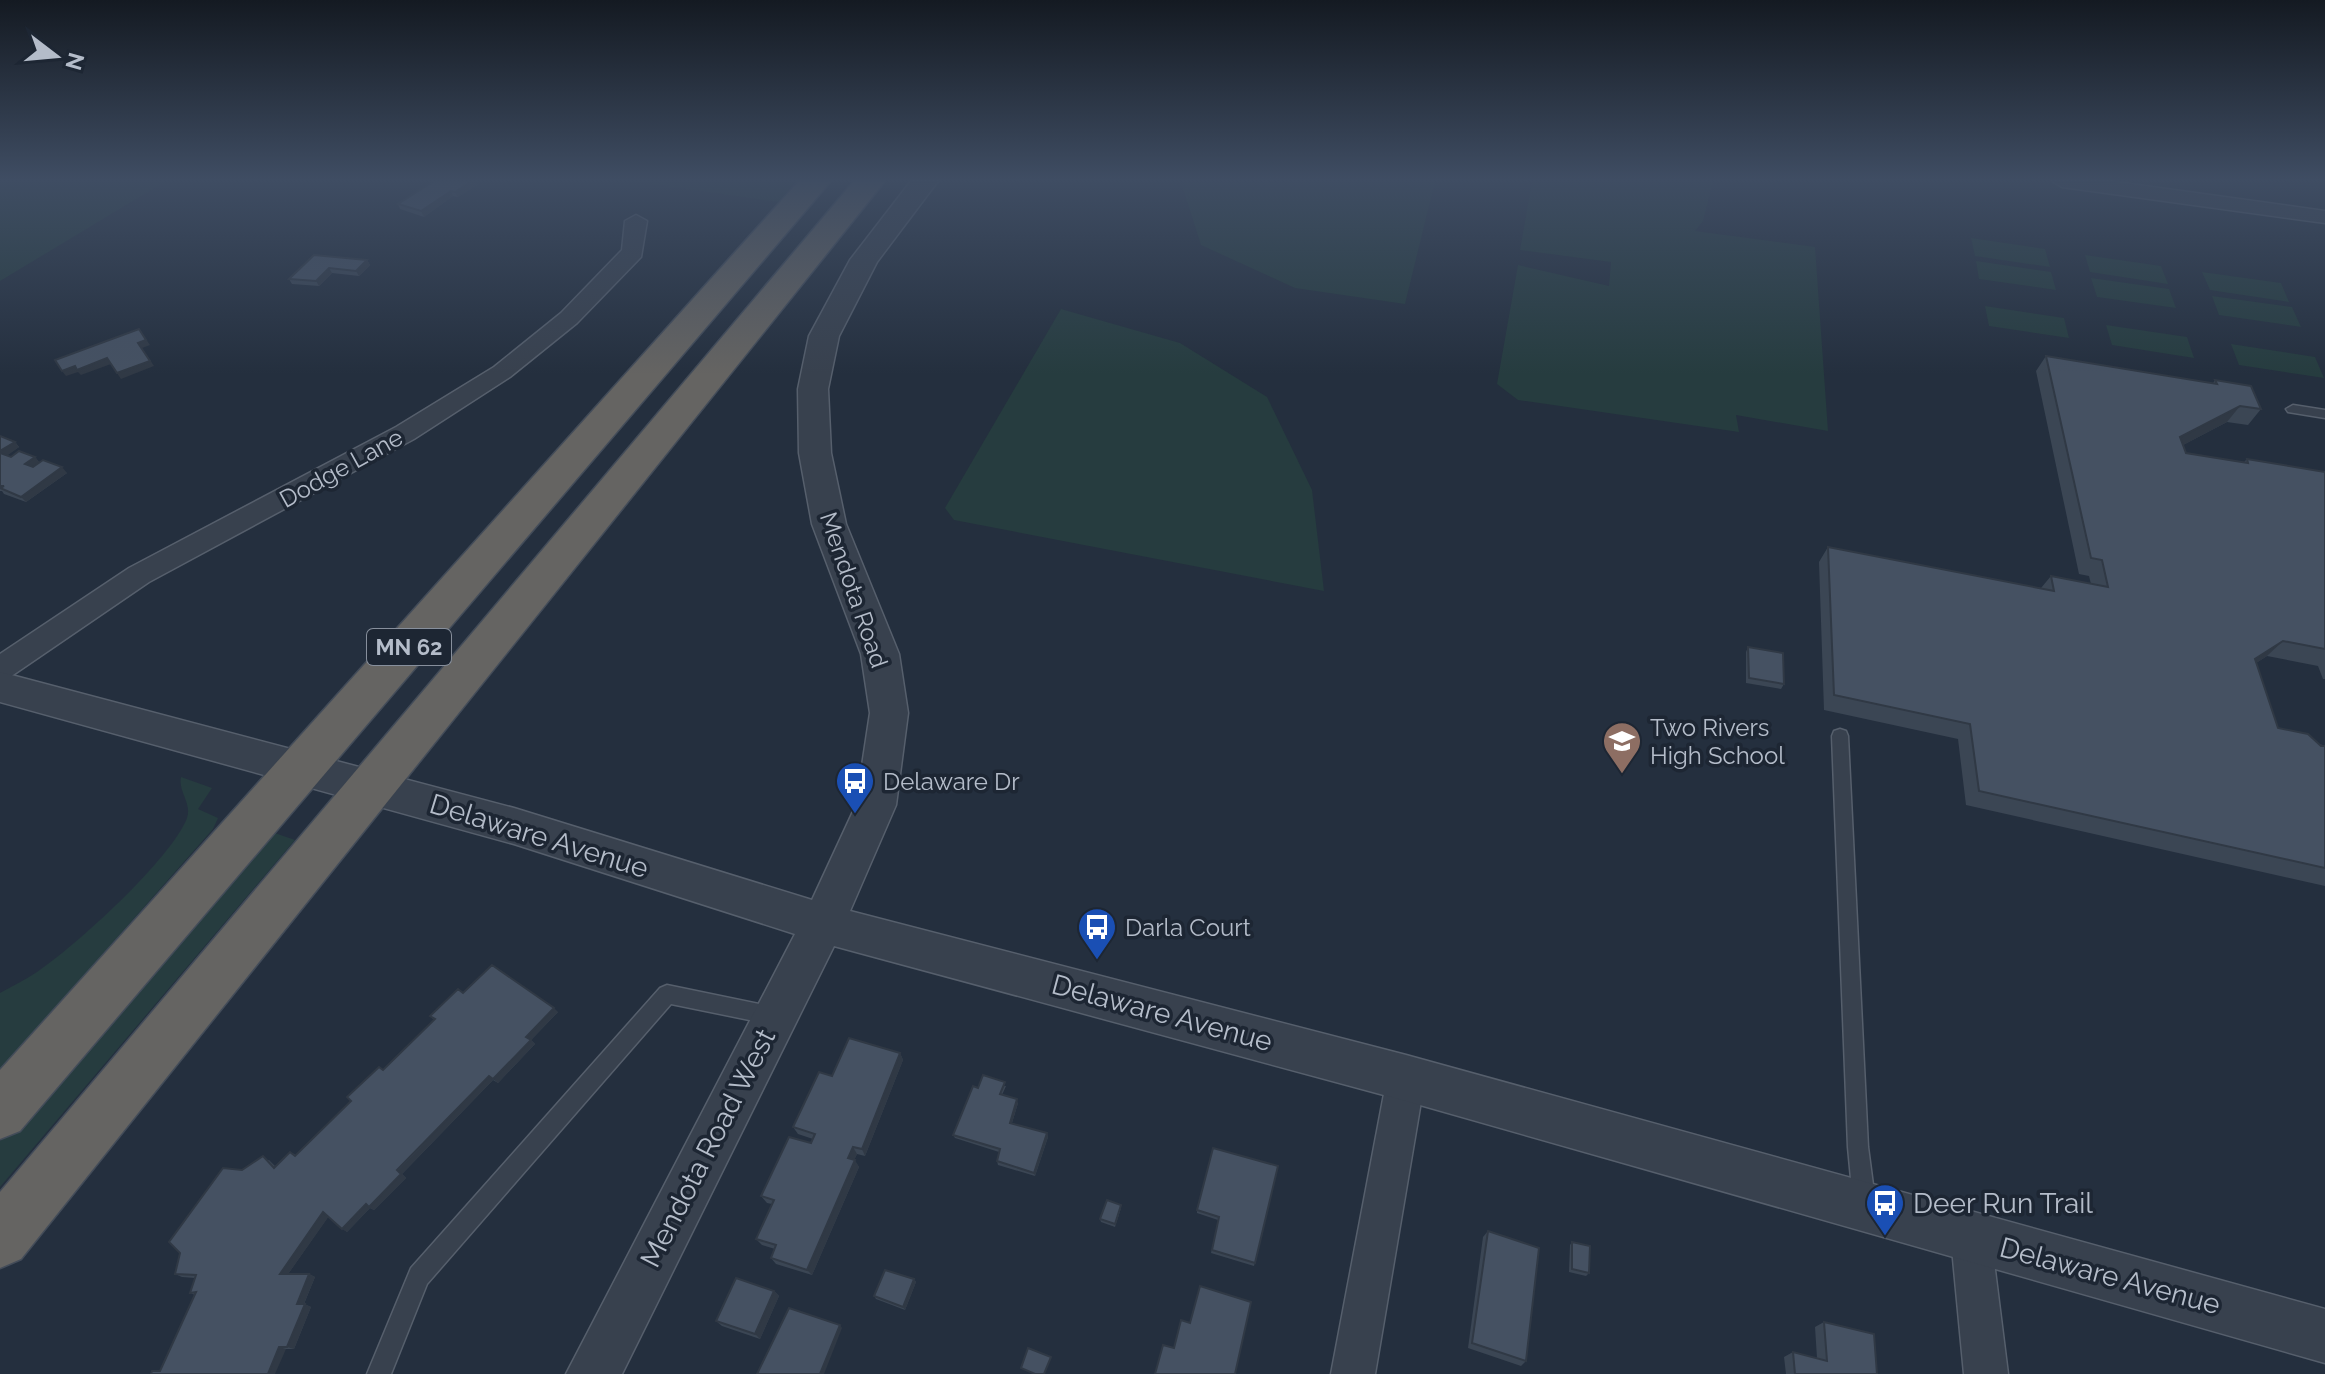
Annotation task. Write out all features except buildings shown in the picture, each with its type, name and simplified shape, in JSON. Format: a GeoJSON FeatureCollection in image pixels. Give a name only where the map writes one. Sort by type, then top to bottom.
{"type":"FeatureCollection","features":[{"type":"Feature","properties":{"kind":"highway","name":"MN 62"},"geometry":{"type":"LineString","coordinates":[[0,1111],[760,245]]}},
{"type":"Feature","properties":{"kind":"highway","name":"MN 62"},"geometry":{"type":"LineString","coordinates":[[0,1238],[817,245]]}},
{"type":"Feature","properties":{"kind":"street","name":"Dodge Lane"},"geometry":{"type":"LineString","coordinates":[[0,669],[139,575],[405,433],[502,372],[569,318],[633,252],[634,245]]}},
{"type":"Feature","properties":{"kind":"street","name":"Mendota Road"},"geometry":{"type":"LineString","coordinates":[[823,923],[876,805],[889,713],[880,654],[829,524],[815,453],[813,389],[824,336],[864,260],[875,245]]}},
{"type":"Feature","properties":{"kind":"street","name":"Delaware Avenue"},"geometry":{"type":"LineString","coordinates":[[0,687],[514,826],[823,923],[1406,1078],[2325,1336]]}},
{"type":"Feature","properties":{"kind":"street","name":"Mendota Road West"},"geometry":{"type":"LineString","coordinates":[[593,1374],[823,923]]}},
{"type":"Feature","properties":{"kind":"street"},"geometry":{"type":"LineString","coordinates":[[1353,1374],[1406,1078]]}},
{"type":"Feature","properties":{"kind":"street"},"geometry":{"type":"LineString","coordinates":[[1971,1238],[1986,1374]]}},
{"type":"Feature","properties":{"kind":"lane"},"geometry":{"type":"LineString","coordinates":[[2293,409],[2325,414]]}},
{"type":"Feature","properties":{"kind":"lane"},"geometry":{"type":"LineString","coordinates":[[1840,736],[1858,1147],[1865,1209]]}},
{"type":"Feature","properties":{"kind":"lane"},"geometry":{"type":"LineString","coordinates":[[379,1374],[419,1276],[461,1224],[667,994],[775,1016]]}},
{"type":"Feature","properties":{"kind":"green space"},"geometry":{"type":"Polygon","coordinates":[[[0,245],[60,245],[0,281],[0,245]]]}},
{"type":"Feature","properties":{"kind":"green space"},"geometry":{"type":"Polygon","coordinates":[[[1201,245],[1419,245],[1405,304],[1295,288],[1201,245]]]}},
{"type":"Feature","properties":{"kind":"green space"},"geometry":{"type":"Polygon","coordinates":[[[1521,245],[1815,247],[1828,431],[1736,415],[1739,432],[1518,400],[1497,384],[1518,265],[1609,286],[1611,262],[1520,250],[1521,245]]]}},
{"type":"Feature","properties":{"kind":"green space"},"geometry":{"type":"Polygon","coordinates":[[[1973,245],[2019,245],[2045,249],[2050,267],[1975,256],[1973,245]]]}},
{"type":"Feature","properties":{"kind":"green space"},"geometry":{"type":"Polygon","coordinates":[[[2085,255],[2161,266],[2168,284],[2090,272],[2085,255]]]}},
{"type":"Feature","properties":{"kind":"green space"},"geometry":{"type":"Polygon","coordinates":[[[1976,261],[2051,272],[2056,290],[1979,279],[1976,261]]]}},
{"type":"Feature","properties":{"kind":"green space"},"geometry":{"type":"Polygon","coordinates":[[[2202,272],[2281,283],[2289,302],[2210,290],[2202,272]]]}},
{"type":"Feature","properties":{"kind":"green space"},"geometry":{"type":"Polygon","coordinates":[[[2091,278],[2169,289],[2176,308],[2097,297],[2091,278]]]}},
{"type":"Feature","properties":{"kind":"green space"},"geometry":{"type":"Polygon","coordinates":[[[2212,296],[2292,307],[2301,327],[2219,315],[2212,296]]]}},
{"type":"Feature","properties":{"kind":"green space"},"geometry":{"type":"Polygon","coordinates":[[[1985,306],[2064,318],[2069,338],[1989,326],[1985,306]]]}},
{"type":"Feature","properties":{"kind":"green space"},"geometry":{"type":"Polygon","coordinates":[[[1061,309],[1180,343],[1267,397],[1312,490],[1324,591],[954,520],[945,508],[1061,309]]]}},
{"type":"Feature","properties":{"kind":"green space"},"geometry":{"type":"Polygon","coordinates":[[[2106,325],[2187,337],[2194,358],[2112,345],[2106,325]]]}},
{"type":"Feature","properties":{"kind":"green space"},"geometry":{"type":"Polygon","coordinates":[[[2231,344],[2315,357],[2324,378],[2239,365],[2231,344]]]}},
{"type":"Feature","properties":{"kind":"green space"},"geometry":{"type":"Polygon","coordinates":[[[181,777],[212,788],[198,809],[218,818],[213,829],[0,1070],[0,993],[54,960],[121,901],[163,855],[187,818],[188,807],[181,788],[181,777]]]}},
{"type":"Feature","properties":{"kind":"green space"},"geometry":{"type":"Polygon","coordinates":[[[269,831],[295,840],[0,1187],[0,1141],[269,831]]]}},
{"type":"Feature","properties":{"kind":"place","name":"Two Rivers High School"},"geometry":{"type":"Point","coordinates":[1622,775]}},
{"type":"Feature","properties":{"kind":"place","name":"Delaware Dr"},"geometry":{"type":"Point","coordinates":[855,815]}},
{"type":"Feature","properties":{"kind":"place","name":"Darla Court"},"geometry":{"type":"Point","coordinates":[1097,961]}},
{"type":"Feature","properties":{"kind":"place","name":"Deer Run Trail"},"geometry":{"type":"Point","coordinates":[1885,1237]}}]}
